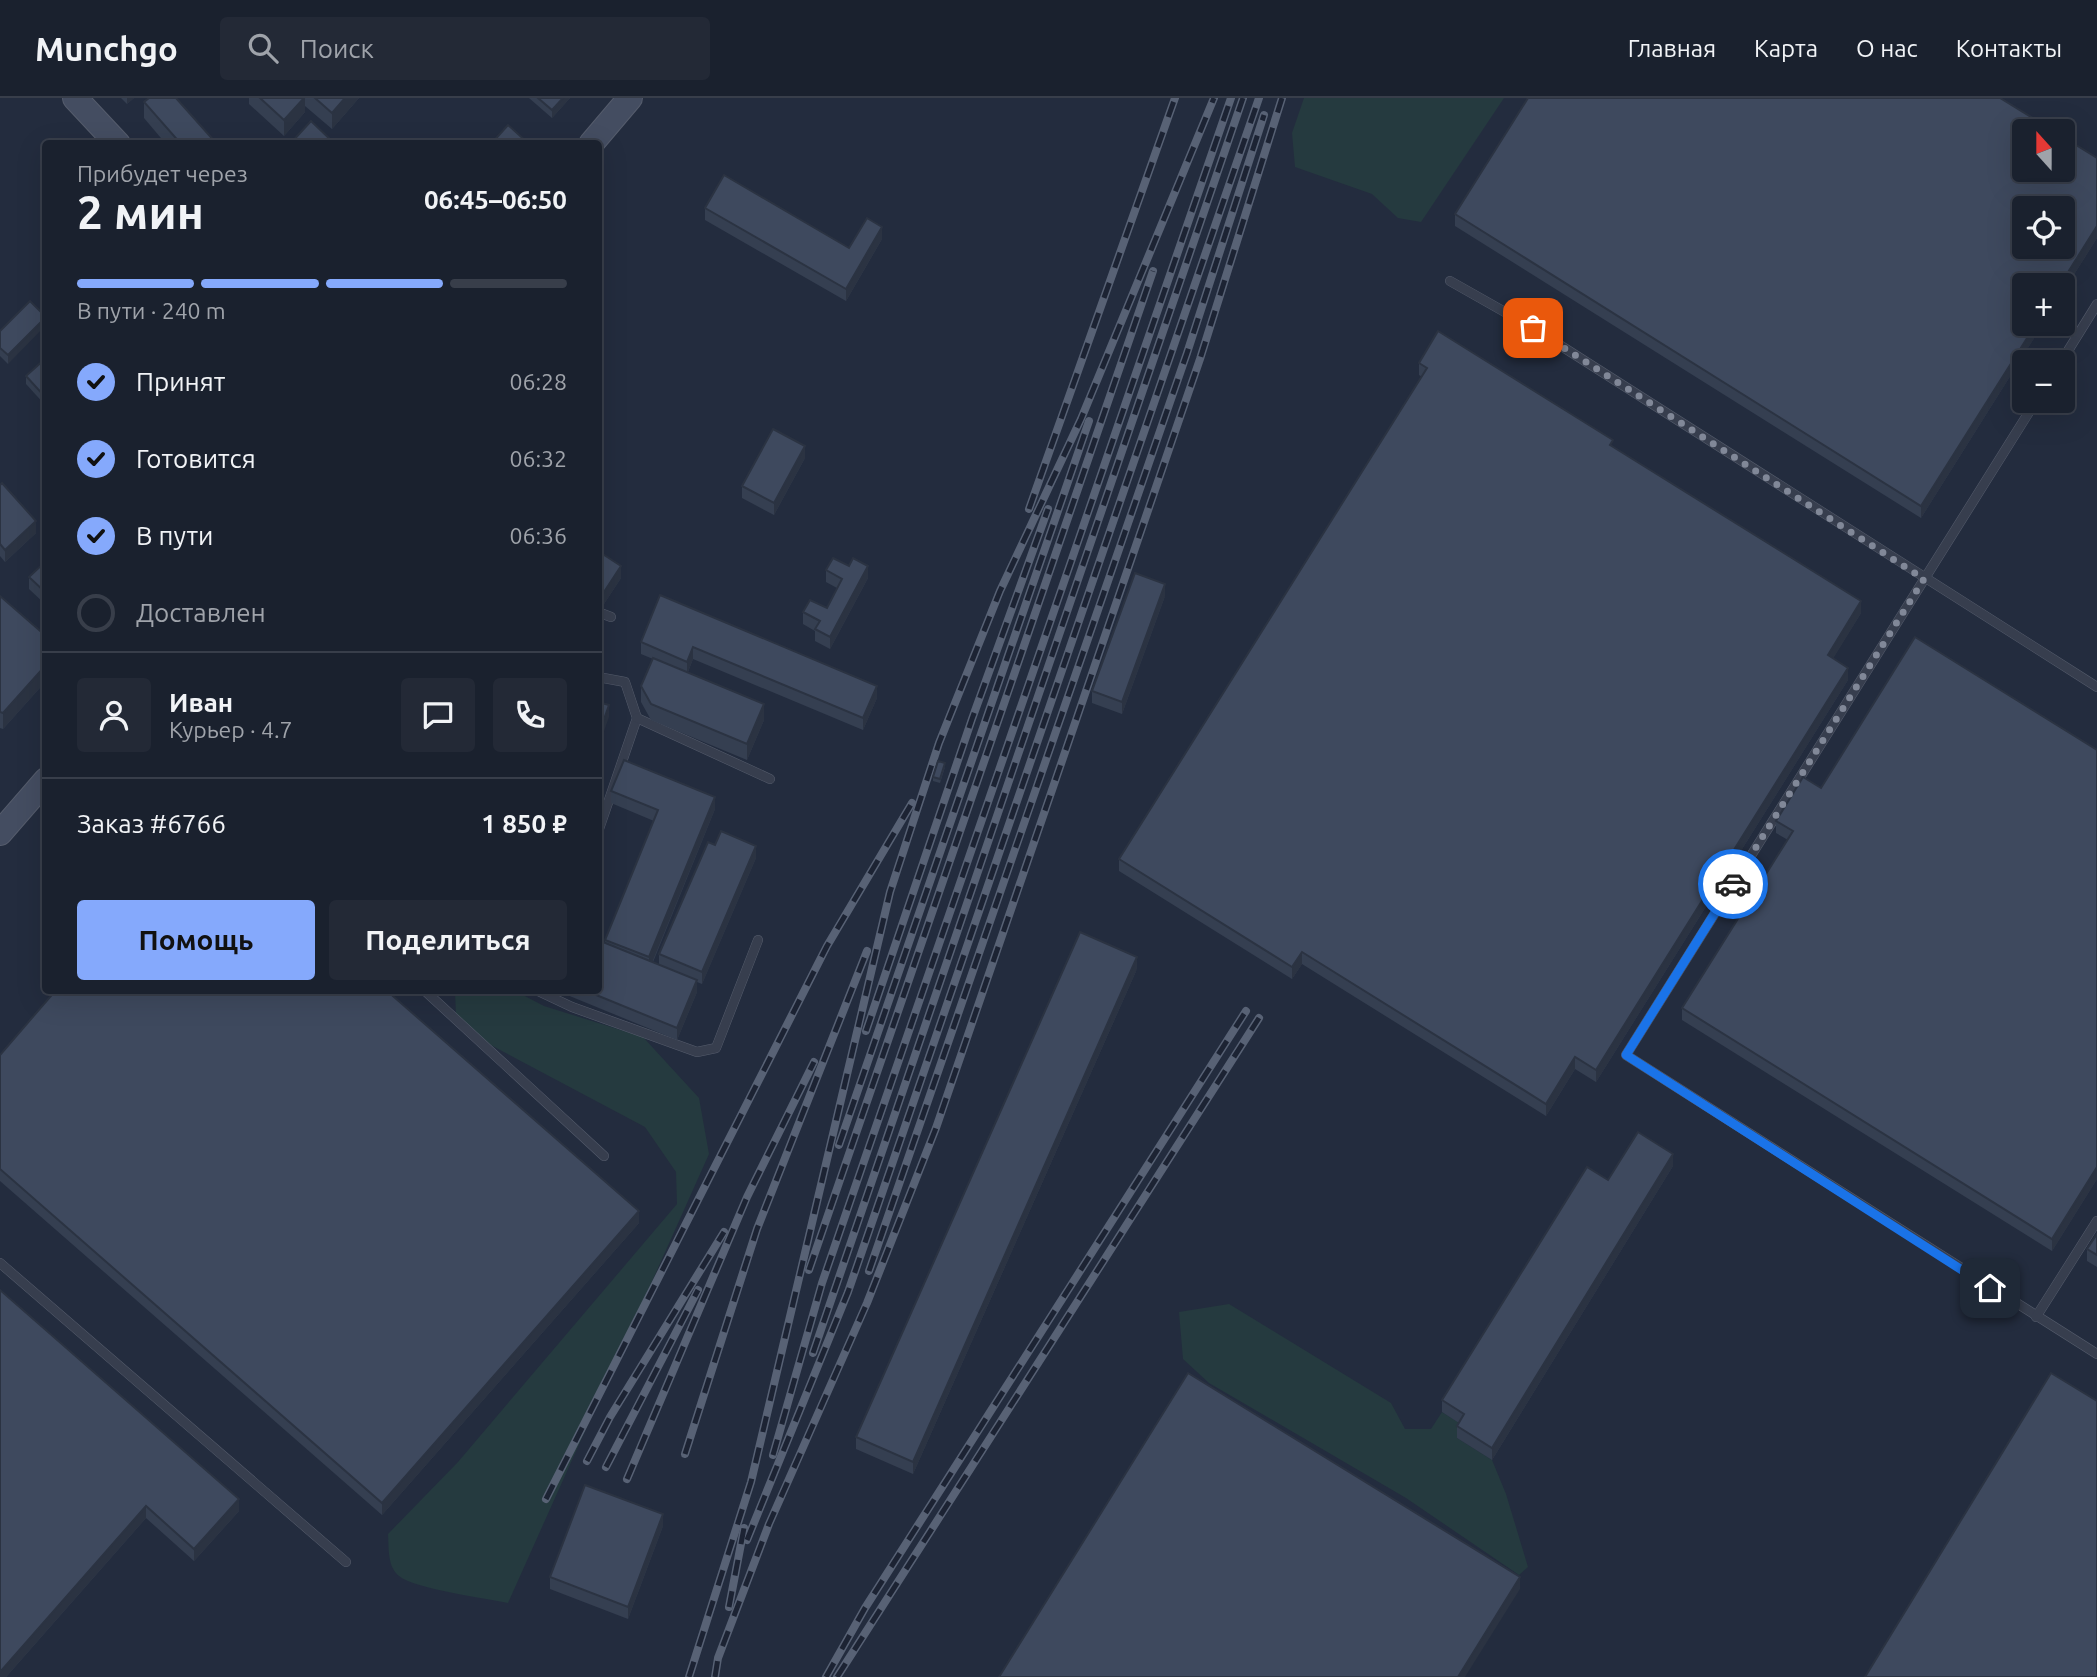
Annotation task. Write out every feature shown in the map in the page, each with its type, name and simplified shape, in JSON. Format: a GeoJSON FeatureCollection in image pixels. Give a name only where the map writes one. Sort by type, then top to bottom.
{"type":"FeatureCollection","features":[{"type":"Feature","properties":{"kind":"main road"},"geometry":{"type":"LineString","coordinates":[[75,98],[114,140]]}},
{"type":"Feature","properties":{"kind":"main road"},"geometry":{"type":"LineString","coordinates":[[594,140],[631,98]]}},
{"type":"Feature","properties":{"kind":"main road"},"geometry":{"type":"LineString","coordinates":[[0,833],[42,785]]}},
{"type":"Feature","properties":{"kind":"lane"},"geometry":{"type":"LineString","coordinates":[[1450,281],[1533,328],[2097,687]]}},
{"type":"Feature","properties":{"kind":"lane"},"geometry":{"type":"LineString","coordinates":[[2068,350],[2097,304]]}},
{"type":"Feature","properties":{"kind":"lane"},"geometry":{"type":"LineString","coordinates":[[2028,413],[1626,1055],[2097,1354]]}},
{"type":"Feature","properties":{"kind":"lane"},"geometry":{"type":"LineString","coordinates":[[602,613],[611,617]]}},
{"type":"Feature","properties":{"kind":"lane"},"geometry":{"type":"LineString","coordinates":[[602,678],[625,682],[637,718],[602,820]]}},
{"type":"Feature","properties":{"kind":"lane"},"geometry":{"type":"LineString","coordinates":[[637,718],[770,779]]}},
{"type":"Feature","properties":{"kind":"lane"},"geometry":{"type":"LineString","coordinates":[[544,994],[572,1007],[697,1052],[716,1048],[758,940]]}},
{"type":"Feature","properties":{"kind":"lane"},"geometry":{"type":"LineString","coordinates":[[428,994],[604,1156]]}},
{"type":"Feature","properties":{"kind":"lane"},"geometry":{"type":"LineString","coordinates":[[2036,1317],[2097,1222]]}},
{"type":"Feature","properties":{"kind":"lane"},"geometry":{"type":"LineString","coordinates":[[0,1263],[346,1562]]}},
{"type":"Feature","properties":{"kind":"green space"},"geometry":{"type":"Polygon","coordinates":[[[1304,98],[1504,98],[1421,222],[1398,218],[1372,194],[1295,167],[1292,133],[1304,98]]]}},
{"type":"Feature","properties":{"kind":"green space"},"geometry":{"type":"Polygon","coordinates":[[[455,994],[521,994],[544,1006],[643,1037],[699,1098],[709,1154],[508,1603],[407,1581],[395,1572],[391,1562],[388,1534],[458,1462],[677,1204],[676,1172],[645,1127],[487,1043],[456,1015],[455,994]]]}},
{"type":"Feature","properties":{"kind":"green space"},"geometry":{"type":"Polygon","coordinates":[[[1229,1304],[1391,1403],[1405,1429],[1431,1429],[1442,1412],[1464,1426],[1457,1438],[1492,1460],[1506,1494],[1528,1567],[1519,1575],[1406,1498],[1209,1383],[1183,1359],[1179,1312],[1229,1304]]]}},
{"type":"Feature","properties":{"kind":"building"},"geometry":{"type":"Polygon","coordinates":[[[149,98],[176,98],[213,140],[177,140],[144,102],[149,98]]]}},
{"type":"Feature","properties":{"kind":"building"},"geometry":{"type":"Polygon","coordinates":[[[260,98],[304,98],[284,120],[260,98]]]}},
{"type":"Feature","properties":{"kind":"building"},"geometry":{"type":"Polygon","coordinates":[[[315,98],[345,98],[332,113],[315,98]]]}},
{"type":"Feature","properties":{"kind":"building"},"geometry":{"type":"Polygon","coordinates":[[[538,98],[563,98],[552,110],[538,98]]]}},
{"type":"Feature","properties":{"kind":"building"},"geometry":{"type":"Polygon","coordinates":[[[1528,98],[2000,98],[2034,119],[2012,119],[2012,182],[2076,182],[2076,145],[2097,158],[2097,226],[2068,273],[2012,273],[2012,336],[2028,336],[2020,350],[2012,350],[2012,362],[1921,506],[1455,214],[1528,98]]]}},
{"type":"Feature","properties":{"kind":"building"},"geometry":{"type":"Polygon","coordinates":[[[311,121],[331,140],[294,140],[311,121]]]}},
{"type":"Feature","properties":{"kind":"building"},"geometry":{"type":"Polygon","coordinates":[[[508,125],[525,140],[495,140],[508,125]]]}},
{"type":"Feature","properties":{"kind":"building"},"geometry":{"type":"Polygon","coordinates":[[[724,175],[849,248],[867,218],[882,227],[846,289],[705,208],[724,175]]]}},
{"type":"Feature","properties":{"kind":"building"},"geometry":{"type":"Polygon","coordinates":[[[30,301],[42,313],[42,321],[8,355],[0,348],[0,331],[30,301]]]}},
{"type":"Feature","properties":{"kind":"building"},"geometry":{"type":"Polygon","coordinates":[[[1438,331],[1613,440],[1610,445],[1861,601],[1828,655],[1848,668],[1596,1070],[1575,1057],[1546,1104],[1302,952],[1292,967],[1119,859],[1427,368],[1419,363],[1438,331]]]}},
{"type":"Feature","properties":{"kind":"building"},"geometry":{"type":"Polygon","coordinates":[[[42,362],[42,394],[26,376],[42,362]]]}},
{"type":"Feature","properties":{"kind":"building"},"geometry":{"type":"Polygon","coordinates":[[[773,429],[805,446],[774,503],[742,486],[773,429]]]}},
{"type":"Feature","properties":{"kind":"building"},"geometry":{"type":"Polygon","coordinates":[[[2,483],[36,521],[5,550],[0,544],[2,483]]]}},
{"type":"Feature","properties":{"kind":"building"},"geometry":{"type":"Polygon","coordinates":[[[602,554],[621,566],[602,595],[602,554]]]}},
{"type":"Feature","properties":{"kind":"building"},"geometry":{"type":"Polygon","coordinates":[[[833,558],[849,566],[853,558],[868,566],[830,637],[815,629],[820,621],[803,612],[810,600],[827,608],[842,579],[826,570],[833,558]]]}},
{"type":"Feature","properties":{"kind":"building"},"geometry":{"type":"Polygon","coordinates":[[[42,565],[42,589],[29,577],[42,565]]]}},
{"type":"Feature","properties":{"kind":"building"},"geometry":{"type":"Polygon","coordinates":[[[1135,573],[1165,584],[1122,702],[1092,691],[1135,573]]]}},
{"type":"Feature","properties":{"kind":"building"},"geometry":{"type":"Polygon","coordinates":[[[660,595],[877,686],[863,718],[693,647],[687,662],[641,642],[660,595]]]}},
{"type":"Feature","properties":{"kind":"building"},"geometry":{"type":"Polygon","coordinates":[[[0,596],[42,633],[42,669],[3,713],[0,712],[0,596]]]}},
{"type":"Feature","properties":{"kind":"building"},"geometry":{"type":"Polygon","coordinates":[[[1915,637],[2097,750],[2097,1167],[2052,1239],[1682,1008],[1793,831],[1776,821],[1803,777],[1821,788],[1915,637]]]}},
{"type":"Feature","properties":{"kind":"building"},"geometry":{"type":"Polygon","coordinates":[[[653,658],[764,704],[747,744],[651,704],[641,686],[653,658]]]}},
{"type":"Feature","properties":{"kind":"building"},"geometry":{"type":"Polygon","coordinates":[[[602,703],[609,705],[602,725],[602,703]]]}},
{"type":"Feature","properties":{"kind":"building"},"geometry":{"type":"Polygon","coordinates":[[[624,760],[715,797],[649,957],[605,940],[658,810],[611,791],[624,760]]]}},
{"type":"Feature","properties":{"kind":"building"},"geometry":{"type":"Polygon","coordinates":[[[938,761],[945,763],[940,779],[933,777],[938,761]]]}},
{"type":"Feature","properties":{"kind":"building"},"geometry":{"type":"Polygon","coordinates":[[[721,831],[756,846],[702,972],[659,954],[708,842],[715,845],[721,831]]]}},
{"type":"Feature","properties":{"kind":"building"},"geometry":{"type":"Polygon","coordinates":[[[1080,932],[1137,957],[913,1462],[856,1437],[1080,932]]]}},
{"type":"Feature","properties":{"kind":"building"},"geometry":{"type":"Polygon","coordinates":[[[602,942],[697,980],[677,1028],[594,994],[602,994],[602,942]]]}},
{"type":"Feature","properties":{"kind":"building"},"geometry":{"type":"Polygon","coordinates":[[[53,994],[391,994],[639,1211],[382,1503],[0,1169],[0,1055],[53,994]]]}},
{"type":"Feature","properties":{"kind":"building"},"geometry":{"type":"Polygon","coordinates":[[[1638,1132],[1673,1154],[1492,1448],[1457,1426],[1464,1414],[1442,1400],[1587,1167],[1608,1180],[1638,1132]]]}},
{"type":"Feature","properties":{"kind":"building"},"geometry":{"type":"Polygon","coordinates":[[[2097,1234],[2097,1255],[2087,1249],[2097,1234]]]}},
{"type":"Feature","properties":{"kind":"building"},"geometry":{"type":"Polygon","coordinates":[[[0,1290],[239,1499],[194,1549],[146,1506],[0,1672],[0,1290]]]}},
{"type":"Feature","properties":{"kind":"building"},"geometry":{"type":"Polygon","coordinates":[[[1188,1373],[1520,1577],[1458,1677],[999,1677],[1188,1373]]]}},
{"type":"Feature","properties":{"kind":"building"},"geometry":{"type":"Polygon","coordinates":[[[2051,1373],[2097,1401],[2097,1677],[1865,1677],[2051,1373]]]}},
{"type":"Feature","properties":{"kind":"building"},"geometry":{"type":"Polygon","coordinates":[[[585,1485],[663,1514],[628,1607],[550,1577],[585,1485]]]}},
{"type":"Feature","properties":{"kind":"railway"},"geometry":{"type":"LineString","coordinates":[[1029,509],[1175,98]]}},
{"type":"Feature","properties":{"kind":"railway"},"geometry":{"type":"LineString","coordinates":[[689,1677],[751,1482],[890,892],[939,743],[1000,591],[1081,419],[1214,98]]}},
{"type":"Feature","properties":{"kind":"railway"},"geometry":{"type":"LineString","coordinates":[[773,1455],[822,1283],[1231,98]]}},
{"type":"Feature","properties":{"kind":"railway"},"geometry":{"type":"LineString","coordinates":[[813,1353],[1243,98]]}},
{"type":"Feature","properties":{"kind":"railway"},"geometry":{"type":"LineString","coordinates":[[747,1540],[848,1292],[1259,98]]}},
{"type":"Feature","properties":{"kind":"railway"},"geometry":{"type":"LineString","coordinates":[[715,1677],[718,1658],[769,1524],[867,1303],[936,1128],[1200,359],[1282,98]]}},
{"type":"Feature","properties":{"kind":"railway"},"geometry":{"type":"LineString","coordinates":[[869,1271],[1187,353],[1264,115]]}},
{"type":"Feature","properties":{"kind":"railway"},"geometry":{"type":"LineString","coordinates":[[809,1270],[1153,271]]}},
{"type":"Feature","properties":{"kind":"railway"},"geometry":{"type":"LineString","coordinates":[[839,1145],[1089,421]]}},
{"type":"Feature","properties":{"kind":"railway"},"geometry":{"type":"LineString","coordinates":[[866,1031],[972,719],[1048,509]]}},
{"type":"Feature","properties":{"kind":"railway"},"geometry":{"type":"LineString","coordinates":[[546,1499],[827,946],[912,803]]}},
{"type":"Feature","properties":{"kind":"railway"},"geometry":{"type":"LineString","coordinates":[[685,1454],[757,1229],[867,951]]}},
{"type":"Feature","properties":{"kind":"railway"},"geometry":{"type":"LineString","coordinates":[[826,1677],[865,1608],[1246,1011]]}},
{"type":"Feature","properties":{"kind":"railway"},"geometry":{"type":"LineString","coordinates":[[837,1677],[1259,1018]]}},
{"type":"Feature","properties":{"kind":"railway"},"geometry":{"type":"LineString","coordinates":[[627,1479],[747,1197],[814,1062]]}},
{"type":"Feature","properties":{"kind":"railway"},"geometry":{"type":"LineString","coordinates":[[587,1461],[610,1417],[724,1232]]}},
{"type":"Feature","properties":{"kind":"railway"},"geometry":{"type":"LineString","coordinates":[[606,1467],[698,1290]]}},
{"type":"Feature","properties":{"kind":"railway"},"geometry":{"type":"LineString","coordinates":[[729,1607],[744,1528]]}},
{"type":"Feature","properties":{"kind":"way so far"},"geometry":{"type":"LineString","coordinates":[[1533,328],[1924,579],[1733,884]]}},
{"type":"Feature","properties":{"kind":"route"},"geometry":{"type":"LineString","coordinates":[[1733,884],[1626,1055],[1990,1288]]}}]}
